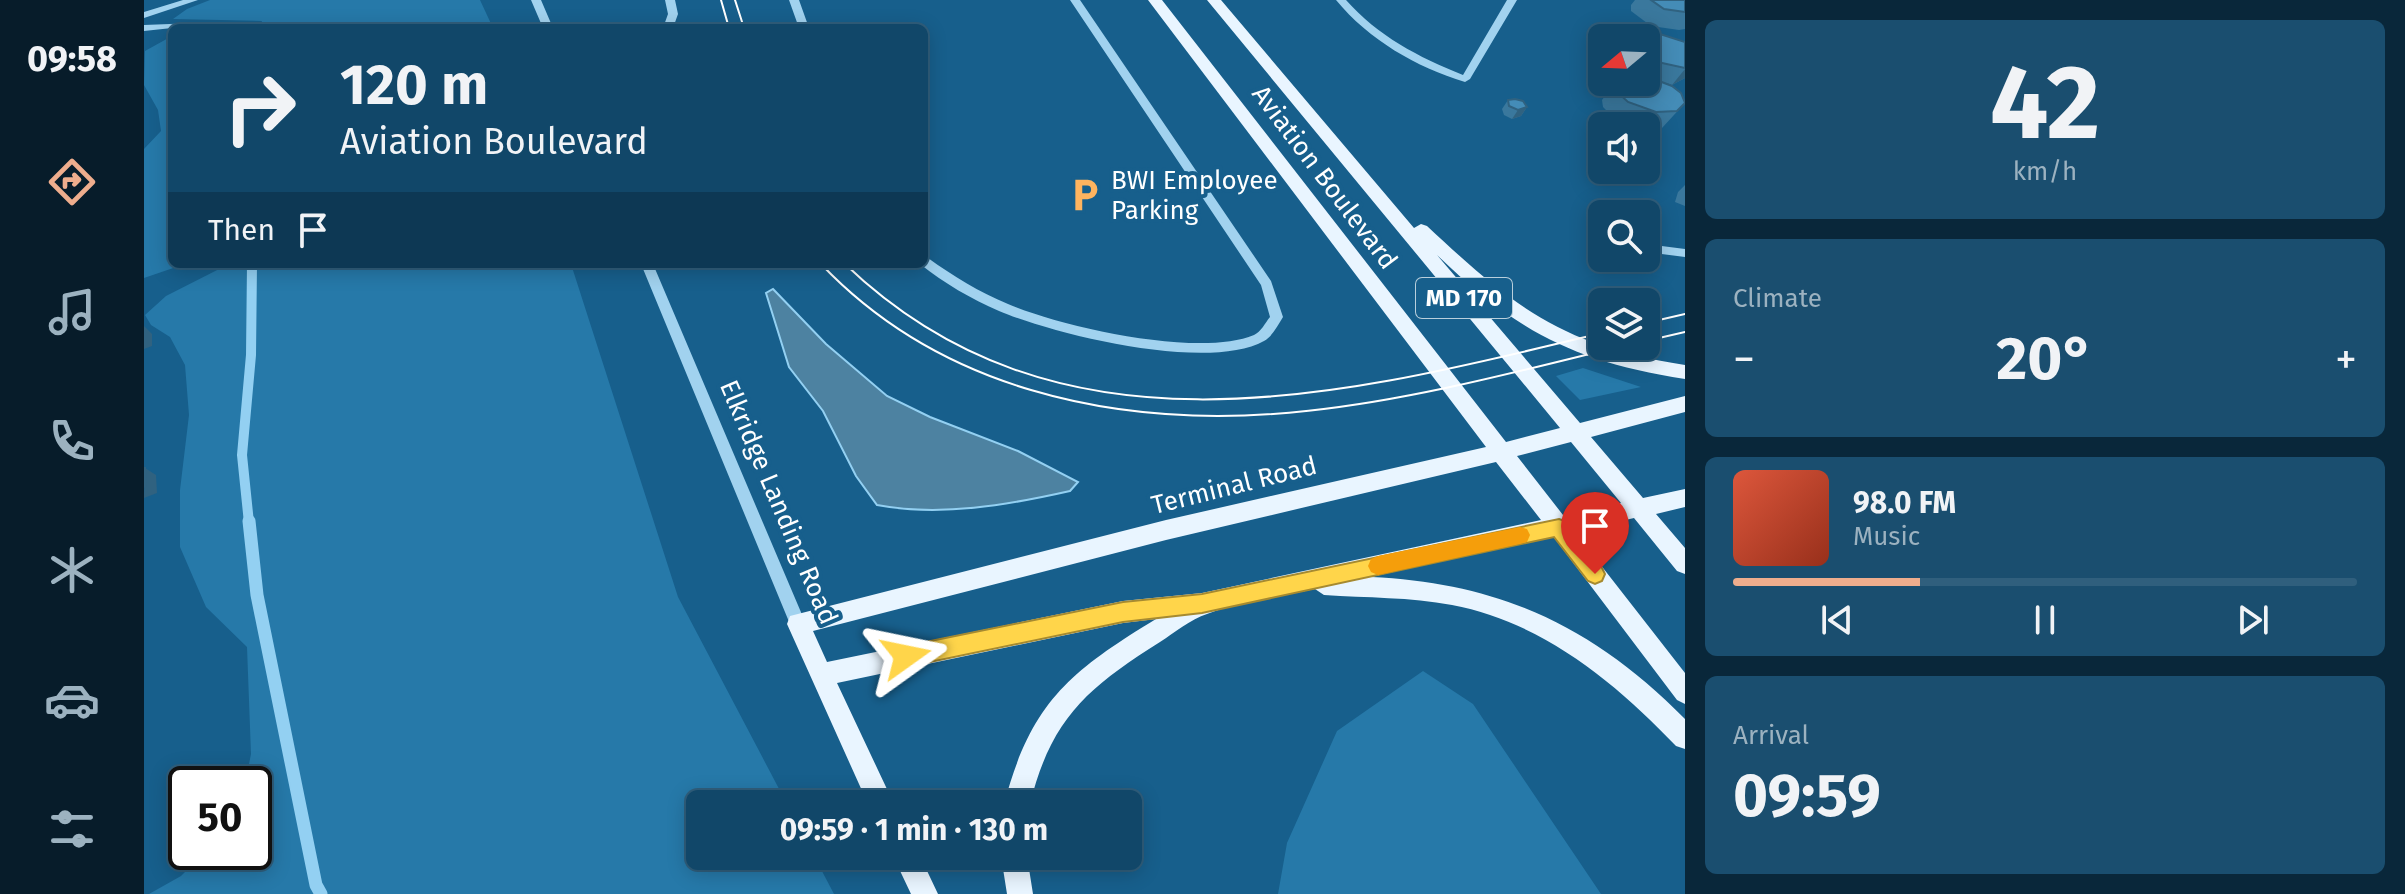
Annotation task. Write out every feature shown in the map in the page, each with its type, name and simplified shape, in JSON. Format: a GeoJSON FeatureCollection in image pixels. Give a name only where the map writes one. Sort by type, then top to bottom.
{"type":"FeatureCollection","features":[{"type":"Feature","properties":{"kind":"main road","name":"Aviation Boulevard"},"geometry":{"type":"LineString","coordinates":[[1155,0],[1685,692]]}},
{"type":"Feature","properties":{"kind":"main road","name":"Aviation Boulevard"},"geometry":{"type":"LineString","coordinates":[[1214,0],[1685,564]]}},
{"type":"Feature","properties":{"kind":"main road"},"geometry":{"type":"LineString","coordinates":[[1352,163],[1477,283],[1521,318],[1592,353],[1643,367],[1685,372]]}},
{"type":"Feature","properties":{"kind":"main road","name":"Terminal Road"},"geometry":{"type":"LineString","coordinates":[[798,624],[1685,404]]}},
{"type":"Feature","properties":{"kind":"main road"},"geometry":{"type":"LineString","coordinates":[[820,675],[1123,612],[1202,604],[1685,498]]}},
{"type":"Feature","properties":{"kind":"main road"},"geometry":{"type":"LineString","coordinates":[[1296,583],[1420,591],[1470,599],[1518,614],[1570,641],[1620,674],[1685,737]]}},
{"type":"Feature","properties":{"kind":"main road"},"geometry":{"type":"LineString","coordinates":[[1019,790],[1035,741],[1065,698],[1095,671],[1202,604]]}},
{"type":"Feature","properties":{"kind":"main road","name":"Elkridge Landing Road"},"geometry":{"type":"LineString","coordinates":[[798,624],[874,790]]}},
{"type":"Feature","properties":{"kind":"main road"},"geometry":{"type":"LineString","coordinates":[[913,870],[925,894]]}},
{"type":"Feature","properties":{"kind":"main road"},"geometry":{"type":"LineString","coordinates":[[1016,870],[1020,894]]}},
{"type":"Feature","properties":{"kind":"street"},"geometry":{"type":"LineString","coordinates":[[144,15],[193,0]]}},
{"type":"Feature","properties":{"kind":"street"},"geometry":{"type":"LineString","coordinates":[[536,0],[546,24]]}},
{"type":"Feature","properties":{"kind":"street"},"geometry":{"type":"LineString","coordinates":[[669,24],[673,14],[670,0]]}},
{"type":"Feature","properties":{"kind":"street"},"geometry":{"type":"LineString","coordinates":[[794,0],[803,24]]}},
{"type":"Feature","properties":{"kind":"street"},"geometry":{"type":"LineString","coordinates":[[928,264],[971,292],[1027,317],[1116,340],[1189,347],[1234,344],[1260,339],[1271,333],[1277,323],[1274,297],[1267,284],[1075,0]]}},
{"type":"Feature","properties":{"kind":"street"},"geometry":{"type":"LineString","coordinates":[[1341,0],[1367,27],[1394,48],[1465,79],[1512,0]]}},
{"type":"Feature","properties":{"kind":"street"},"geometry":{"type":"LineString","coordinates":[[144,28],[168,27]]}},
{"type":"Feature","properties":{"kind":"street"},"geometry":{"type":"LineString","coordinates":[[1660,250],[1685,253]]}},
{"type":"Feature","properties":{"kind":"street","name":"Elkridge Landing Road"},"geometry":{"type":"LineString","coordinates":[[649,268],[798,624]]}},
{"type":"Feature","properties":{"kind":"shaded area"},"geometry":{"type":"Polygon","coordinates":[[[210,0],[480,0],[491,24],[261,24],[262,21],[173,19],[187,9],[210,0]]]}},
{"type":"Feature","properties":{"kind":"shaded area"},"geometry":{"type":"Polygon","coordinates":[[[168,38],[168,268],[173,268],[144,278],[144,149],[161,131],[158,110],[144,85],[145,51],[168,38]]]}},
{"type":"Feature","properties":{"kind":"shaded area"},"geometry":{"type":"Polygon","coordinates":[[[221,268],[572,268],[678,597],[780,790],[686,790],[686,870],[821,870],[834,894],[149,894],[187,870],[272,870],[272,766],[249,766],[251,754],[247,647],[206,607],[180,547],[180,490],[189,415],[185,365],[170,337],[151,325],[145,315],[166,296],[221,268]]]}},
{"type":"Feature","properties":{"kind":"shaded area"},"geometry":{"type":"Polygon","coordinates":[[[773,289],[826,344],[887,396],[930,417],[1018,451],[1078,482],[1070,491],[974,508],[925,510],[877,505],[856,476],[823,411],[789,367],[766,293],[773,289]]]}},
{"type":"Feature","properties":{"kind":"shaded area"},"geometry":{"type":"Polygon","coordinates":[[[1583,368],[1641,387],[1580,400],[1556,376],[1583,368]]]}},
{"type":"Feature","properties":{"kind":"shaded area"},"geometry":{"type":"Polygon","coordinates":[[[1423,671],[1473,704],[1601,894],[1278,894],[1287,843],[1337,731],[1423,671]]]}},
{"type":"Feature","properties":{"kind":"building"},"geometry":{"type":"Polygon","coordinates":[[[1651,0],[1685,0],[1685,12],[1664,9],[1651,0]]]}},
{"type":"Feature","properties":{"kind":"building"},"geometry":{"type":"Polygon","coordinates":[[[1660,34],[1685,42],[1685,68],[1660,63],[1660,34]]]}},
{"type":"Feature","properties":{"kind":"building"},"geometry":{"type":"Polygon","coordinates":[[[1660,81],[1681,93],[1685,103],[1677,111],[1656,112],[1628,102],[1621,96],[1660,96],[1660,81]]]}},
{"type":"Feature","properties":{"kind":"building"},"geometry":{"type":"Polygon","coordinates":[[[1508,100],[1523,101],[1527,107],[1518,110],[1509,106],[1508,100]]]}},
{"type":"Feature","properties":{"kind":"waterway"},"geometry":{"type":"LineString","coordinates":[[249,523],[242,455],[251,355],[252,268]]}},
{"type":"Feature","properties":{"kind":"waterway"},"geometry":{"type":"LineString","coordinates":[[249,521],[257,595],[316,885],[321,894]]}},
{"type":"Feature","properties":{"kind":"tram line"},"geometry":{"type":"LineString","coordinates":[[721,0],[728,24]]}},
{"type":"Feature","properties":{"kind":"tram line"},"geometry":{"type":"LineString","coordinates":[[735,0],[743,24]]}},
{"type":"Feature","properties":{"kind":"tram line"},"geometry":{"type":"LineString","coordinates":[[825,268],[892,325],[945,356],[1031,390],[1106,407],[1181,415],[1255,415],[1328,408],[1475,382],[1588,354]]}},
{"type":"Feature","properties":{"kind":"tram line"},"geometry":{"type":"LineString","coordinates":[[850,268],[929,329],[1018,371],[1112,393],[1208,399],[1306,393],[1406,377],[1588,336]]}},
{"type":"Feature","properties":{"kind":"tram line"},"geometry":{"type":"LineString","coordinates":[[1660,320],[1685,314]]}},
{"type":"Feature","properties":{"kind":"tram line"},"geometry":{"type":"LineString","coordinates":[[1660,338],[1685,332]]}},
{"type":"Feature","properties":{"kind":"slow traffic"},"geometry":{"type":"LineString","coordinates":[[1378,566],[1520,535]]}},
{"type":"Feature","properties":{"kind":"place","name":"BWI Employee Parking"},"geometry":{"type":"Point","coordinates":[1085,195]}},
{"type":"Feature","properties":{"kind":"route"},"geometry":{"type":"LineString","coordinates":[[906,656],[1123,612],[1202,604],[1559,527],[1595,574]]}}]}
